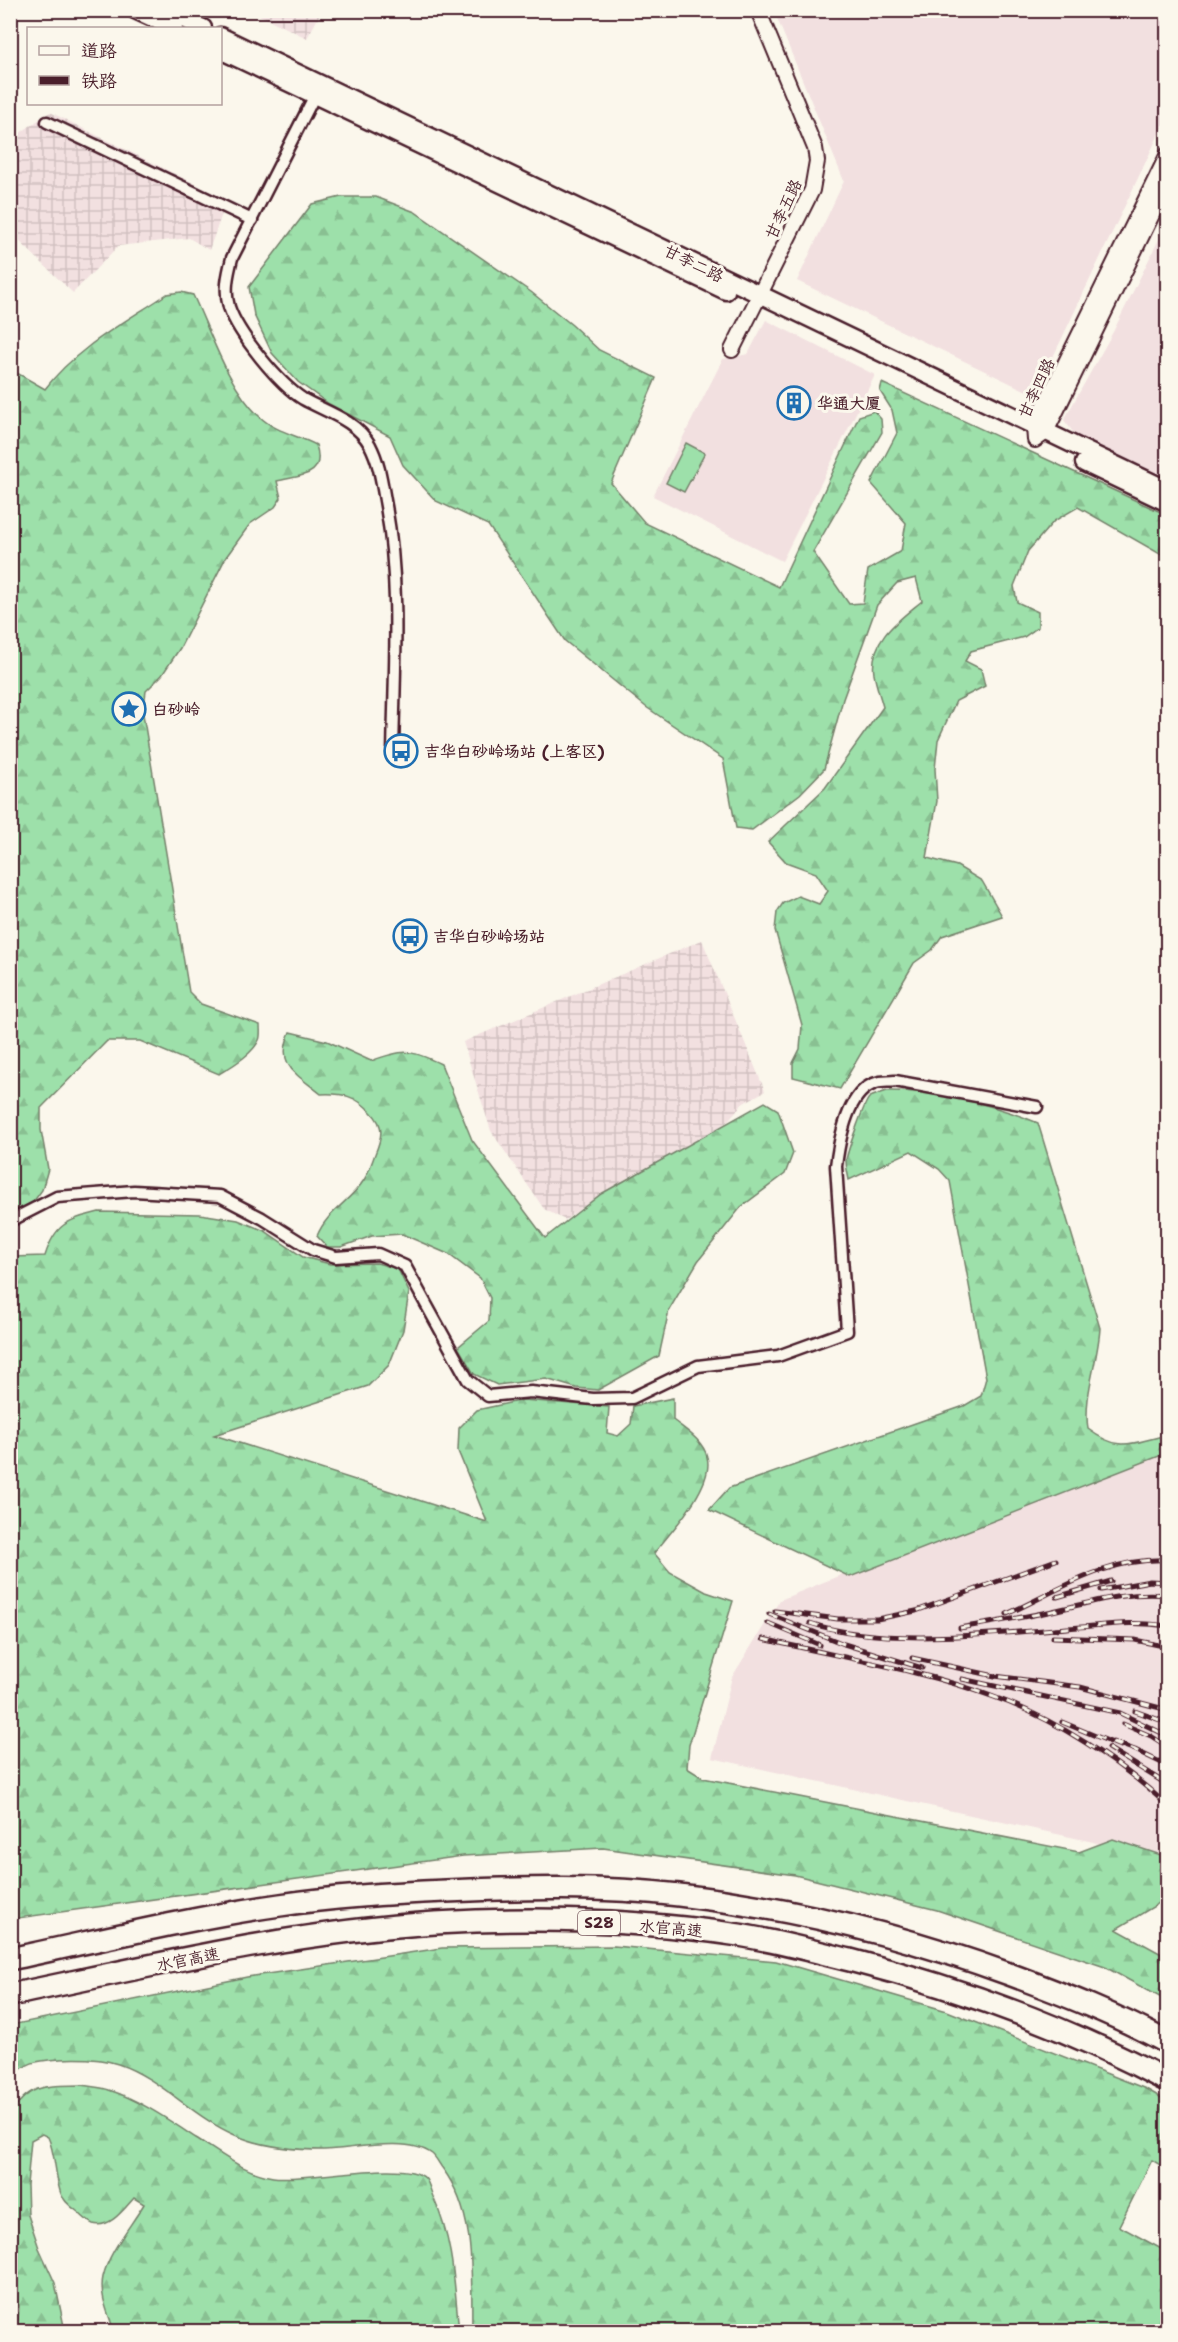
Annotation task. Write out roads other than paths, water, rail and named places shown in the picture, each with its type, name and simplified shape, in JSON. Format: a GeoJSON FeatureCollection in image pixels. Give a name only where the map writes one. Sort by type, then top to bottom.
{"type":"FeatureCollection","features":[{"type":"Feature","properties":{"kind":"highway","name":"水官高速"},"geometry":{"type":"LineString","coordinates":[[10,1959],[279,1905],[361,1896],[510,1888],[591,1889],[677,1894],[817,1917],[907,1940],[1059,1992],[1142,2029],[1167,2043]]}},
{"type":"Feature","properties":{"kind":"highway","name":"水官高速"},"geometry":{"type":"LineString","coordinates":[[10,1995],[288,1940],[361,1930],[435,1923],[509,1921],[589,1922],[675,1927],[741,1936],[812,1951],[960,1991],[1047,2024],[1128,2060],[1167,2081]]}},
{"type":"Feature","properties":{"kind":"main road"},"geometry":{"type":"LineString","coordinates":[[135,10],[172,27]]}},
{"type":"Feature","properties":{"kind":"main road"},"geometry":{"type":"LineString","coordinates":[[165,10],[201,27]]}},
{"type":"Feature","properties":{"kind":"main road","name":"甘李二路"},"geometry":{"type":"LineString","coordinates":[[222,37],[318,88],[757,300],[1038,433],[1167,490]]}},
{"type":"Feature","properties":{"kind":"main road","name":"甘李二路"},"geometry":{"type":"LineString","coordinates":[[222,51],[318,88]]}},
{"type":"Feature","properties":{"kind":"main road","name":"甘李二路"},"geometry":{"type":"LineString","coordinates":[[1038,433],[1167,503]]}},
{"type":"Feature","properties":{"kind":"street","name":"甘李五路"},"geometry":{"type":"LineString","coordinates":[[732,350],[812,190],[817,161],[815,147],[758,10]]}},
{"type":"Feature","properties":{"kind":"street"},"geometry":{"type":"LineString","coordinates":[[318,88],[232,258],[226,281],[229,308],[250,344],[278,378],[301,398],[354,427],[369,443],[379,465],[393,545],[396,585],[393,757]]}},
{"type":"Feature","properties":{"kind":"street"},"geometry":{"type":"LineString","coordinates":[[47,122],[252,220]]}},
{"type":"Feature","properties":{"kind":"street","name":"甘李四路"},"geometry":{"type":"LineString","coordinates":[[1038,433],[1167,154]]}},
{"type":"Feature","properties":{"kind":"street","name":"甘李四路"},"geometry":{"type":"LineString","coordinates":[[1038,433],[1167,182]]}},
{"type":"Feature","properties":{"kind":"street"},"geometry":{"type":"LineString","coordinates":[[10,1221],[57,1197],[134,1191],[220,1196],[262,1218],[313,1250],[336,1257],[378,1254],[405,1266],[468,1380],[488,1396],[531,1392],[593,1399],[632,1398],[698,1366],[778,1356],[847,1331],[836,1166],[839,1139],[846,1119],[857,1096],[874,1083],[895,1081],[1037,1107]]}},
{"type":"Feature","properties":{"kind":"railway"},"geometry":{"type":"LineString","coordinates":[[775,1611],[838,1619],[877,1619],[916,1611],[1056,1560]]}},
{"type":"Feature","properties":{"kind":"railway"},"geometry":{"type":"LineString","coordinates":[[1007,1614],[1104,1569],[1146,1560],[1168,1560]]}},
{"type":"Feature","properties":{"kind":"railway"},"geometry":{"type":"LineString","coordinates":[[1057,1597],[1111,1581]]}},
{"type":"Feature","properties":{"kind":"railway"},"geometry":{"type":"LineString","coordinates":[[1101,1590],[1150,1581],[1168,1582]]}},
{"type":"Feature","properties":{"kind":"railway"},"geometry":{"type":"LineString","coordinates":[[960,1628],[1121,1596],[1168,1595]]}},
{"type":"Feature","properties":{"kind":"railway"},"geometry":{"type":"LineString","coordinates":[[769,1614],[844,1644],[922,1668]]}},
{"type":"Feature","properties":{"kind":"railway"},"geometry":{"type":"LineString","coordinates":[[768,1623],[820,1645]]}},
{"type":"Feature","properties":{"kind":"railway"},"geometry":{"type":"LineString","coordinates":[[810,1623],[869,1635],[902,1637],[971,1635],[1129,1623],[1168,1626]]}},
{"type":"Feature","properties":{"kind":"railway"},"geometry":{"type":"LineString","coordinates":[[1053,1637],[1135,1640],[1168,1647]]}},
{"type":"Feature","properties":{"kind":"railway"},"geometry":{"type":"LineString","coordinates":[[763,1639],[938,1679],[967,1687],[1017,1706],[1086,1743],[1129,1773],[1168,1806]]}},
{"type":"Feature","properties":{"kind":"railway"},"geometry":{"type":"LineString","coordinates":[[912,1658],[995,1676],[1080,1687],[1168,1710]]}},
{"type":"Feature","properties":{"kind":"railway"},"geometry":{"type":"LineString","coordinates":[[962,1679],[1120,1713],[1168,1736]]}},
{"type":"Feature","properties":{"kind":"railway"},"geometry":{"type":"LineString","coordinates":[[1135,1711],[1168,1723]]}},
{"type":"Feature","properties":{"kind":"railway"},"geometry":{"type":"LineString","coordinates":[[1062,1722],[1120,1746]]}},
{"type":"Feature","properties":{"kind":"railway"},"geometry":{"type":"LineString","coordinates":[[1123,1724],[1151,1736],[1168,1747]]}},
{"type":"Feature","properties":{"kind":"railway"},"geometry":{"type":"LineString","coordinates":[[1113,1742],[1168,1766]]}},
{"type":"Feature","properties":{"kind":"railway"},"geometry":{"type":"LineString","coordinates":[[1108,1748],[1168,1785]]}},
{"type":"Feature","properties":{"kind":"place","name":"华通大厦"},"geometry":{"type":"Point","coordinates":[794,403]}},
{"type":"Feature","properties":{"kind":"place","name":"白砂岭"},"geometry":{"type":"Point","coordinates":[129,709]}},
{"type":"Feature","properties":{"kind":"place","name":"吉华白砂岭场站 (上客区)"},"geometry":{"type":"Point","coordinates":[401,751]}},
{"type":"Feature","properties":{"kind":"place","name":"吉华白砂岭场站"},"geometry":{"type":"Point","coordinates":[410,936]}}]}
